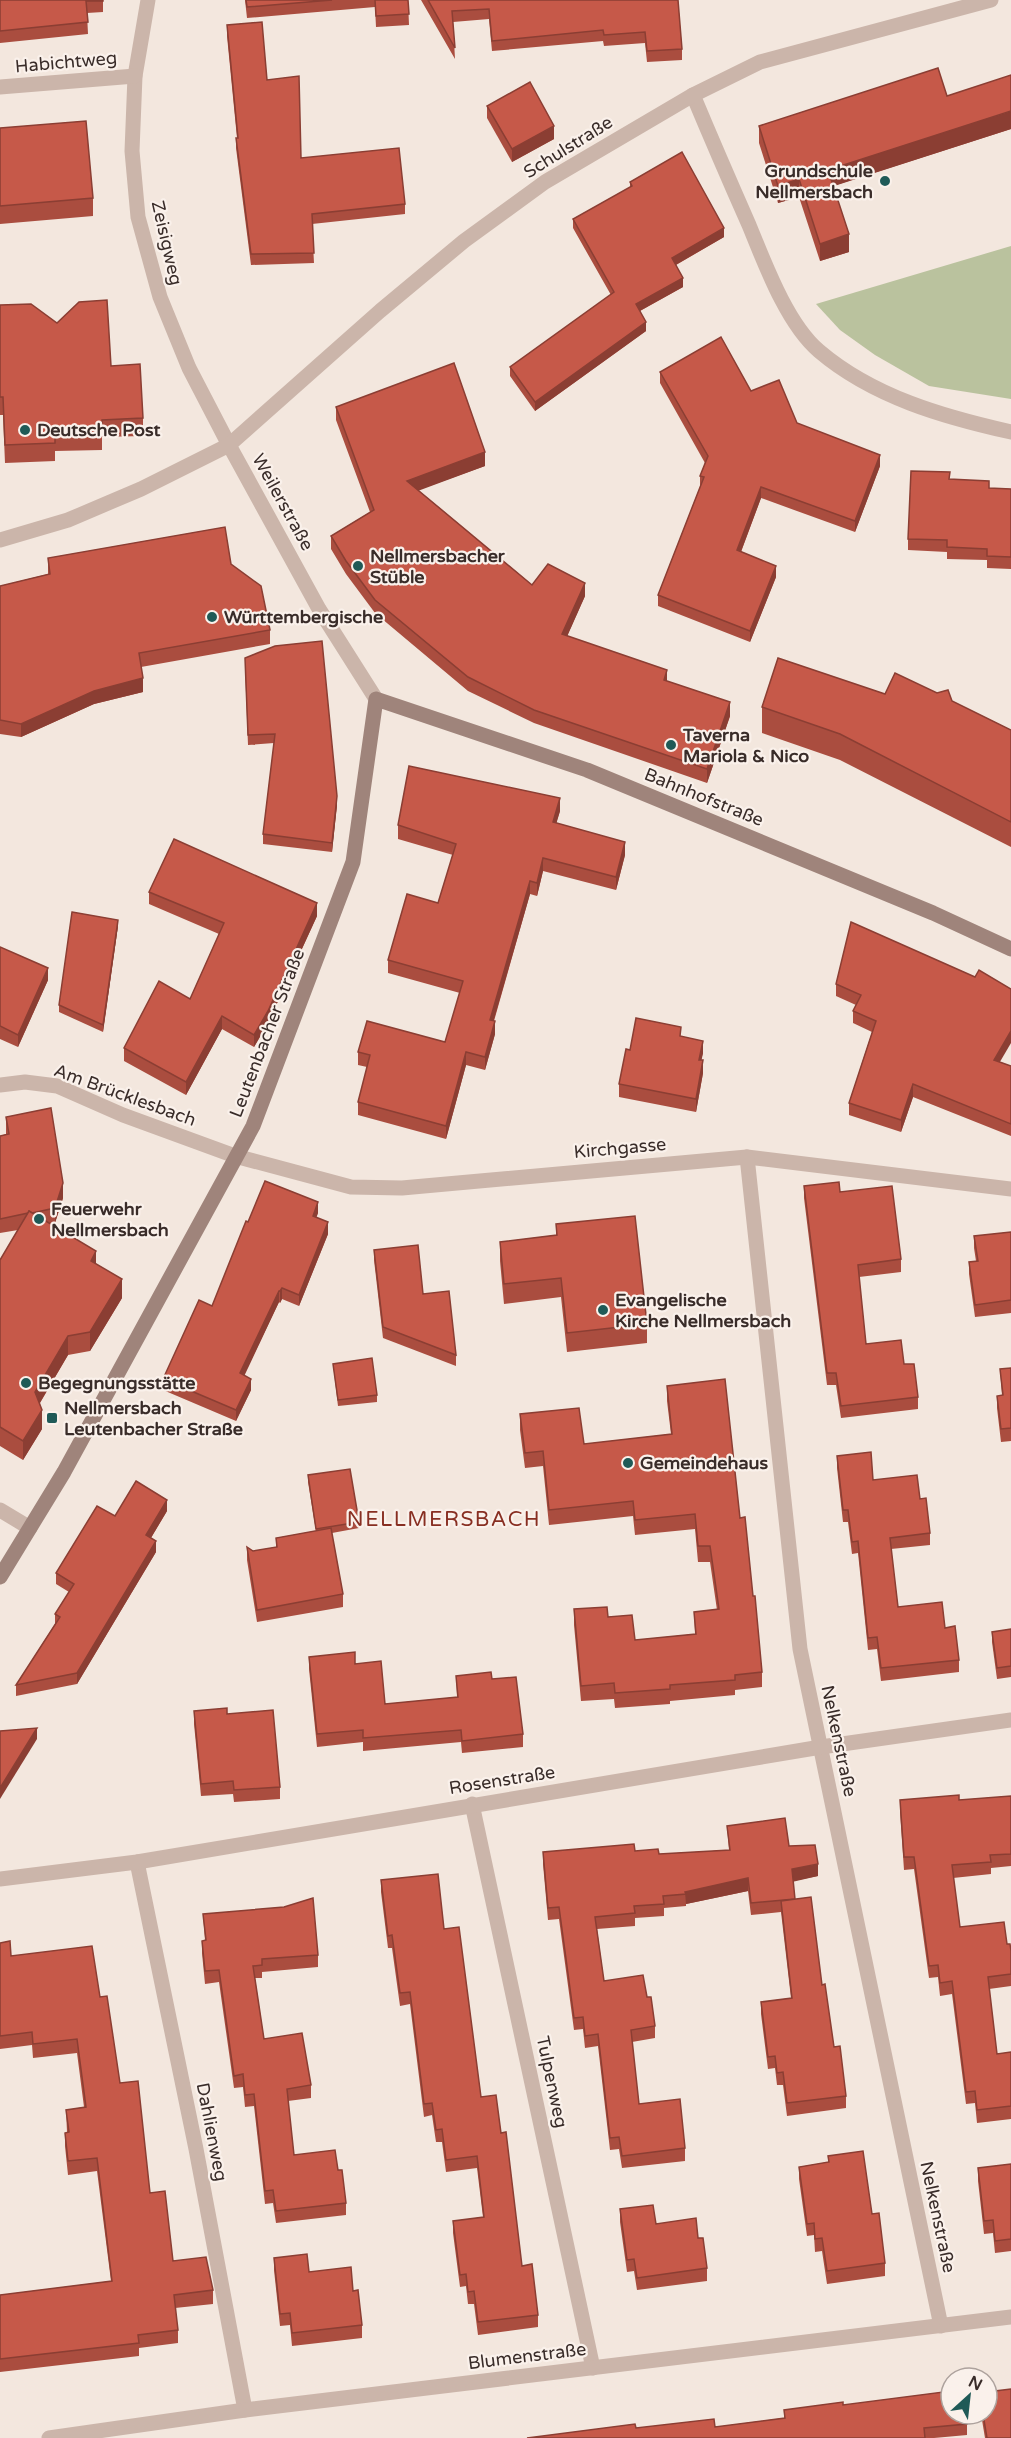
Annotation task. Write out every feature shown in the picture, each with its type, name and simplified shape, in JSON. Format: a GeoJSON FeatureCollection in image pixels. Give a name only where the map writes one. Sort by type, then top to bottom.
{"type":"FeatureCollection","features":[{"type":"Feature","properties":{"kind":"street","name":"Zeisigweg"},"geometry":{"type":"LineString","coordinates":[[148,0],[135,76],[132,151],[138,217],[160,297],[189,368],[229,445]]}},
{"type":"Feature","properties":{"kind":"street","name":"Schulstraße"},"geometry":{"type":"LineString","coordinates":[[229,445],[380,311],[464,241],[545,182],[693,95],[760,62],[991,0]]}},
{"type":"Feature","properties":{"kind":"street","name":"Habichtweg"},"geometry":{"type":"LineString","coordinates":[[0,87],[135,76]]}},
{"type":"Feature","properties":{"kind":"street"},"geometry":{"type":"LineString","coordinates":[[693,95],[773,281],[794,320],[818,351],[864,382],[915,406],[1011,432]]}},
{"type":"Feature","properties":{"kind":"street","name":"Weilerstraße"},"geometry":{"type":"LineString","coordinates":[[0,540],[68,520],[110,503],[229,445],[319,609],[376,699]]}},
{"type":"Feature","properties":{"kind":"street","name":"Bahnhofstraße"},"geometry":{"type":"LineString","coordinates":[[376,699],[587,770],[933,913],[1011,949]]}},
{"type":"Feature","properties":{"kind":"street","name":"Leutenbacher Straße"},"geometry":{"type":"LineString","coordinates":[[0,1576],[88,1429],[253,1126],[353,862],[376,699]]}},
{"type":"Feature","properties":{"kind":"street","name":"Am Brücklesbach"},"geometry":{"type":"LineString","coordinates":[[0,1085],[25,1082],[57,1086],[123,1115],[235,1156]]}},
{"type":"Feature","properties":{"kind":"street","name":"Kirchgasse"},"geometry":{"type":"LineString","coordinates":[[235,1156],[351,1187],[402,1188],[747,1157],[1011,1189]]}},
{"type":"Feature","properties":{"kind":"street","name":"Nelkenstraße"},"geometry":{"type":"LineString","coordinates":[[747,1157],[800,1649],[941,2326]]}},
{"type":"Feature","properties":{"kind":"street"},"geometry":{"type":"LineString","coordinates":[[0,1510],[30,1528]]}},
{"type":"Feature","properties":{"kind":"street","name":"Rosenstraße"},"geometry":{"type":"LineString","coordinates":[[0,1879],[137,1862],[821,1747],[1011,1720]]}},
{"type":"Feature","properties":{"kind":"street","name":"Tulpenweg"},"geometry":{"type":"LineString","coordinates":[[472,1804],[593,2368]]}},
{"type":"Feature","properties":{"kind":"street","name":"Dahlienweg"},"geometry":{"type":"LineString","coordinates":[[137,1862],[196,2149],[245,2410]]}},
{"type":"Feature","properties":{"kind":"street","name":"Blumenstraße"},"geometry":{"type":"LineString","coordinates":[[49,2438],[245,2410],[1011,2317]]}},
{"type":"Feature","properties":{"kind":"green space"},"geometry":{"type":"Polygon","coordinates":[[[1011,246],[1011,399],[929,386],[875,355],[840,330],[816,304],[1011,246]]]}},
{"type":"Feature","properties":{"kind":"building"},"geometry":{"type":"Polygon","coordinates":[[[0,0],[103,1],[86,1],[88,22],[0,31],[0,0]]]}},
{"type":"Feature","properties":{"kind":"building"},"geometry":{"type":"Polygon","coordinates":[[[246,0],[332,0],[247,7],[246,0]]]}},
{"type":"Feature","properties":{"kind":"building"},"geometry":{"type":"Polygon","coordinates":[[[375,0],[408,0],[409,14],[376,16],[375,0]]]}},
{"type":"Feature","properties":{"kind":"building"},"geometry":{"type":"Polygon","coordinates":[[[428,0],[678,0],[682,49],[647,51],[645,32],[604,35],[603,30],[492,41],[489,9],[452,11],[455,48],[428,0]]]}},
{"type":"Feature","properties":{"kind":"building"},"geometry":{"type":"Polygon","coordinates":[[[262,22],[267,80],[299,76],[301,158],[399,148],[405,204],[312,214],[314,253],[251,254],[236,138],[238,138],[227,25],[262,22]]]}},
{"type":"Feature","properties":{"kind":"building"},"geometry":{"type":"Polygon","coordinates":[[[938,68],[947,96],[1011,75],[1011,111],[828,170],[849,234],[820,244],[799,179],[778,186],[759,126],[938,68]]]}},
{"type":"Feature","properties":{"kind":"building"},"geometry":{"type":"Polygon","coordinates":[[[530,82],[554,126],[512,149],[487,106],[530,82]]]}},
{"type":"Feature","properties":{"kind":"building"},"geometry":{"type":"Polygon","coordinates":[[[86,121],[93,198],[0,206],[0,128],[86,121]]]}},
{"type":"Feature","properties":{"kind":"building"},"geometry":{"type":"Polygon","coordinates":[[[682,152],[724,228],[672,258],[683,278],[636,304],[646,322],[535,402],[510,367],[614,292],[573,219],[632,186],[630,182],[682,152]]]}},
{"type":"Feature","properties":{"kind":"building"},"geometry":{"type":"Polygon","coordinates":[[[107,300],[111,366],[140,364],[143,418],[102,420],[102,432],[55,434],[55,443],[5,445],[3,397],[0,397],[0,305],[31,304],[57,323],[79,302],[107,300]]]}},
{"type":"Feature","properties":{"kind":"building"},"geometry":{"type":"Polygon","coordinates":[[[721,337],[751,391],[779,380],[797,423],[880,455],[855,521],[761,487],[737,550],[776,566],[750,631],[658,595],[704,477],[700,476],[708,456],[660,372],[721,337]]]}},
{"type":"Feature","properties":{"kind":"building"},"geometry":{"type":"Polygon","coordinates":[[[454,363],[485,452],[407,481],[532,585],[548,564],[585,583],[562,634],[667,670],[664,680],[730,702],[707,769],[534,710],[468,677],[375,600],[346,561],[331,536],[374,510],[336,407],[454,363]]]}},
{"type":"Feature","properties":{"kind":"building"},"geometry":{"type":"Polygon","coordinates":[[[911,471],[950,472],[949,479],[989,481],[989,488],[1011,489],[1011,557],[987,556],[987,549],[947,547],[947,540],[908,539],[911,471]]]}},
{"type":"Feature","properties":{"kind":"building"},"geometry":{"type":"Polygon","coordinates":[[[225,527],[231,564],[261,586],[270,630],[139,653],[143,678],[94,691],[21,724],[0,720],[0,586],[50,574],[48,558],[225,527]]]}},
{"type":"Feature","properties":{"kind":"building"},"geometry":{"type":"Polygon","coordinates":[[[322,641],[337,796],[332,843],[263,834],[275,734],[248,735],[245,658],[275,646],[322,641]]]}},
{"type":"Feature","properties":{"kind":"building"},"geometry":{"type":"Polygon","coordinates":[[[778,658],[885,694],[895,673],[937,693],[948,690],[952,701],[1011,730],[1011,822],[840,734],[762,707],[778,658]]]}},
{"type":"Feature","properties":{"kind":"building"},"geometry":{"type":"Polygon","coordinates":[[[409,766],[560,798],[553,822],[625,842],[616,877],[543,858],[537,883],[530,881],[490,1020],[495,1021],[485,1057],[466,1052],[446,1126],[358,1102],[370,1055],[358,1052],[367,1021],[445,1042],[463,981],[388,960],[407,894],[438,903],[456,844],[398,825],[409,766]]]}},
{"type":"Feature","properties":{"kind":"building"},"geometry":{"type":"Polygon","coordinates":[[[174,839],[317,903],[268,1011],[254,1035],[222,1016],[186,1082],[124,1048],[159,981],[190,999],[224,923],[149,892],[174,839]]]}},
{"type":"Feature","properties":{"kind":"building"},"geometry":{"type":"Polygon","coordinates":[[[72,912],[118,920],[103,1025],[59,1005],[72,912]]]}},
{"type":"Feature","properties":{"kind":"building"},"geometry":{"type":"Polygon","coordinates":[[[851,922],[975,977],[979,970],[1011,989],[1011,1031],[994,1060],[1011,1066],[1011,1124],[913,1084],[901,1120],[849,1103],[876,1021],[853,1011],[861,995],[836,984],[851,922]]]}},
{"type":"Feature","properties":{"kind":"building"},"geometry":{"type":"Polygon","coordinates":[[[0,947],[48,968],[18,1035],[0,1026],[0,947]]]}},
{"type":"Feature","properties":{"kind":"building"},"geometry":{"type":"Polygon","coordinates":[[[636,1018],[681,1027],[680,1036],[703,1041],[699,1060],[703,1060],[696,1099],[619,1084],[626,1049],[630,1050],[636,1018]]]}},
{"type":"Feature","properties":{"kind":"building"},"geometry":{"type":"Polygon","coordinates":[[[51,1108],[63,1183],[55,1208],[32,1213],[29,1211],[0,1219],[0,1136],[9,1134],[6,1117],[51,1108]]]}},
{"type":"Feature","properties":{"kind":"building"},"geometry":{"type":"Polygon","coordinates":[[[265,1181],[318,1202],[313,1216],[328,1222],[299,1295],[282,1288],[279,1291],[240,1373],[251,1379],[236,1410],[163,1379],[199,1300],[212,1306],[246,1221],[248,1222],[265,1181]]]}},
{"type":"Feature","properties":{"kind":"building"},"geometry":{"type":"Polygon","coordinates":[[[839,1182],[840,1192],[892,1186],[901,1259],[858,1265],[866,1344],[901,1340],[904,1364],[914,1364],[918,1397],[841,1406],[836,1373],[827,1373],[804,1186],[839,1182]]]}},
{"type":"Feature","properties":{"kind":"building"},"geometry":{"type":"Polygon","coordinates":[[[29,1211],[96,1251],[91,1261],[122,1279],[90,1332],[68,1336],[35,1392],[42,1410],[23,1441],[0,1427],[0,1260],[29,1211]]]}},
{"type":"Feature","properties":{"kind":"building","name":"Evangelische Kirche Nellmersbach"},"geometry":{"type":"Polygon","coordinates":[[[635,1216],[647,1324],[567,1333],[561,1278],[504,1284],[500,1242],[557,1235],[556,1224],[635,1216]]]}},
{"type":"Feature","properties":{"kind":"building"},"geometry":{"type":"Polygon","coordinates":[[[1011,1232],[1011,1300],[975,1305],[969,1262],[978,1261],[974,1236],[1011,1232]]]}},
{"type":"Feature","properties":{"kind":"building"},"geometry":{"type":"Polygon","coordinates":[[[418,1245],[423,1294],[449,1291],[456,1355],[383,1327],[374,1250],[418,1245]]]}},
{"type":"Feature","properties":{"kind":"building"},"geometry":{"type":"Polygon","coordinates":[[[372,1358],[377,1395],[338,1400],[333,1364],[372,1358]]]}},
{"type":"Feature","properties":{"kind":"building"},"geometry":{"type":"Polygon","coordinates":[[[1011,1368],[1011,1428],[1001,1429],[997,1396],[1003,1395],[1000,1369],[1011,1368]]]}},
{"type":"Feature","properties":{"kind":"building"},"geometry":{"type":"Polygon","coordinates":[[[725,1379],[740,1518],[745,1517],[753,1596],[755,1596],[762,1672],[735,1675],[735,1680],[670,1685],[670,1689],[615,1693],[614,1683],[581,1686],[574,1609],[607,1607],[608,1617],[632,1615],[635,1640],[696,1634],[694,1612],[719,1609],[710,1546],[698,1546],[695,1514],[635,1520],[633,1501],[549,1510],[543,1451],[525,1453],[520,1414],[579,1408],[584,1444],[672,1434],[667,1386],[725,1379]]]}},
{"type":"Feature","properties":{"kind":"building"},"geometry":{"type":"Polygon","coordinates":[[[871,1452],[873,1480],[917,1475],[920,1499],[926,1498],[930,1533],[890,1538],[898,1607],[942,1602],[945,1628],[955,1626],[959,1660],[881,1668],[877,1637],[868,1638],[858,1541],[852,1542],[848,1510],[843,1510],[837,1456],[871,1452]]]}},
{"type":"Feature","properties":{"kind":"building"},"geometry":{"type":"Polygon","coordinates":[[[350,1469],[359,1522],[316,1529],[308,1475],[350,1469]]]}},
{"type":"Feature","properties":{"kind":"building"},"geometry":{"type":"Polygon","coordinates":[[[136,1481],[167,1500],[146,1535],[156,1541],[77,1673],[16,1685],[60,1617],[55,1614],[74,1584],[56,1573],[97,1506],[115,1516],[136,1481]]]}},
{"type":"Feature","properties":{"kind":"building"},"geometry":{"type":"Polygon","coordinates":[[[331,1528],[343,1594],[257,1610],[247,1547],[253,1551],[277,1547],[276,1538],[331,1528]]]}},
{"type":"Feature","properties":{"kind":"building"},"geometry":{"type":"Polygon","coordinates":[[[1011,1629],[1011,1666],[997,1668],[992,1632],[1011,1629]]]}},
{"type":"Feature","properties":{"kind":"building"},"geometry":{"type":"Polygon","coordinates":[[[355,1652],[355,1664],[381,1661],[385,1704],[458,1697],[456,1676],[491,1672],[492,1679],[516,1677],[523,1734],[462,1741],[461,1730],[363,1738],[363,1730],[317,1734],[309,1657],[355,1652]]]}},
{"type":"Feature","properties":{"kind":"building"},"geometry":{"type":"Polygon","coordinates":[[[227,1708],[227,1714],[273,1710],[280,1787],[234,1790],[233,1781],[201,1784],[194,1711],[227,1708]]]}},
{"type":"Feature","properties":{"kind":"building"},"geometry":{"type":"Polygon","coordinates":[[[37,1728],[0,1788],[0,1731],[37,1728]]]}},
{"type":"Feature","properties":{"kind":"building"},"geometry":{"type":"Polygon","coordinates":[[[959,1795],[959,1800],[1011,1796],[1011,1854],[990,1855],[991,1862],[952,1865],[960,1927],[1004,1922],[1007,1944],[1010,1944],[1011,1951],[1011,1974],[988,1977],[997,2054],[1011,2052],[1011,2106],[977,2110],[975,2091],[966,2092],[952,1981],[940,1983],[938,1965],[929,1966],[914,1857],[904,1857],[900,1800],[959,1795]]]}},
{"type":"Feature","properties":{"kind":"building"},"geometry":{"type":"Polygon","coordinates":[[[785,1818],[789,1846],[815,1845],[818,1864],[792,1869],[795,1899],[751,1903],[748,1878],[685,1892],[686,1894],[663,1896],[664,1904],[634,1906],[635,1913],[595,1917],[604,1981],[643,1975],[647,1997],[651,1997],[655,2026],[631,2030],[639,2104],[680,2099],[685,2148],[622,2156],[619,2137],[610,2138],[598,2034],[585,2036],[583,2017],[574,2018],[559,1907],[548,1908],[543,1852],[634,1844],[635,1851],[658,1849],[659,1854],[730,1850],[727,1826],[785,1818]]]}},
{"type":"Feature","properties":{"kind":"building"},"geometry":{"type":"Polygon","coordinates":[[[438,1874],[444,1929],[459,1927],[481,2097],[496,2095],[501,2133],[506,2132],[522,2266],[532,2264],[538,2315],[478,2322],[474,2291],[468,2292],[466,2274],[460,2275],[453,2221],[484,2217],[477,2156],[446,2160],[442,2129],[436,2130],[432,2103],[424,2104],[410,1992],[400,1993],[392,1935],[388,1936],[381,1880],[438,1874]]]}},
{"type":"Feature","properties":{"kind":"building"},"geometry":{"type":"Polygon","coordinates":[[[811,1897],[822,1985],[825,1984],[834,2047],[840,2046],[846,2096],[787,2103],[783,2072],[777,2073],[775,2056],[768,2057],[761,2002],[792,1998],[781,1901],[811,1897]]]}},
{"type":"Feature","properties":{"kind":"building"},"geometry":{"type":"Polygon","coordinates":[[[313,1898],[318,1955],[262,1959],[262,1965],[253,1966],[264,2039],[302,2033],[311,2085],[287,2089],[294,2155],[335,2150],[338,2170],[342,2170],[346,2203],[276,2211],[273,2190],[265,2191],[254,2094],[245,2095],[243,2074],[234,2076],[219,1970],[205,1971],[202,1941],[206,1940],[203,1914],[284,1907],[313,1898]]]}},
{"type":"Feature","properties":{"kind":"building"},"geometry":{"type":"Polygon","coordinates":[[[10,1941],[11,1956],[92,1946],[100,1997],[107,1996],[120,2083],[138,2081],[150,2193],[165,2191],[173,2261],[206,2257],[213,2290],[174,2295],[178,2330],[138,2335],[139,2343],[0,2359],[0,2295],[112,2281],[97,2158],[68,2161],[65,2133],[69,2132],[66,2110],[86,2107],[77,2039],[33,2044],[32,2032],[0,2036],[0,1943],[10,1941]]]}},
{"type":"Feature","properties":{"kind":"building"},"geometry":{"type":"Polygon","coordinates":[[[863,2151],[872,2214],[879,2213],[885,2263],[827,2271],[822,2238],[815,2239],[814,2223],[807,2224],[799,2167],[829,2162],[828,2156],[863,2151]]]}},
{"type":"Feature","properties":{"kind":"building"},"geometry":{"type":"Polygon","coordinates":[[[1011,2164],[1011,2239],[995,2241],[993,2220],[984,2221],[978,2168],[1011,2164]]]}},
{"type":"Feature","properties":{"kind":"building"},"geometry":{"type":"Polygon","coordinates":[[[653,2205],[656,2224],[696,2218],[698,2238],[703,2238],[707,2268],[637,2278],[634,2259],[627,2260],[620,2209],[653,2205]]]}},
{"type":"Feature","properties":{"kind":"building"},"geometry":{"type":"Polygon","coordinates":[[[307,2254],[309,2272],[351,2267],[353,2291],[358,2290],[362,2325],[292,2333],[290,2313],[280,2314],[274,2258],[307,2254]]]}},
{"type":"Feature","properties":{"kind":"building"},"geometry":{"type":"Polygon","coordinates":[[[1011,2389],[1011,2438],[987,2438],[985,2426],[999,2426],[999,2390],[1011,2389]]]}},
{"type":"Feature","properties":{"kind":"building"},"geometry":{"type":"Polygon","coordinates":[[[939,2393],[939,2426],[946,2426],[924,2428],[925,2438],[527,2438],[635,2424],[636,2428],[714,2419],[715,2427],[785,2418],[784,2410],[843,2402],[843,2405],[939,2393]]]}},
{"type":"Feature","properties":{"kind":"place","name":"Grundschule Nellmersbach"},"geometry":{"type":"Point","coordinates":[885,181]}},
{"type":"Feature","properties":{"kind":"place","name":"Deutsche Post"},"geometry":{"type":"Point","coordinates":[25,430]}},
{"type":"Feature","properties":{"kind":"place","name":"Nellmersbacher Stüble"},"geometry":{"type":"Point","coordinates":[358,566]}},
{"type":"Feature","properties":{"kind":"place","name":"Württembergische"},"geometry":{"type":"Point","coordinates":[212,617]}},
{"type":"Feature","properties":{"kind":"place","name":"Taverna Mariola & Nico"},"geometry":{"type":"Point","coordinates":[671,745]}},
{"type":"Feature","properties":{"kind":"place","name":"Feuerwehr Nellmersbach"},"geometry":{"type":"Point","coordinates":[39,1219]}},
{"type":"Feature","properties":{"kind":"place","name":"Evangelische Kirche Nellmersbach"},"geometry":{"type":"Point","coordinates":[603,1310]}},
{"type":"Feature","properties":{"kind":"place","name":"Begegnungsstätte"},"geometry":{"type":"Point","coordinates":[26,1383]}},
{"type":"Feature","properties":{"kind":"place","name":"Nellmersbach Leutenbacher Straße"},"geometry":{"type":"Point","coordinates":[52,1418]}},
{"type":"Feature","properties":{"kind":"place","name":"Gemeindehaus"},"geometry":{"type":"Point","coordinates":[628,1463]}},
{"type":"Feature","properties":{"kind":"district","name":"NELLMERSBACH"},"geometry":{"type":"Point","coordinates":[444,1519]}}]}
